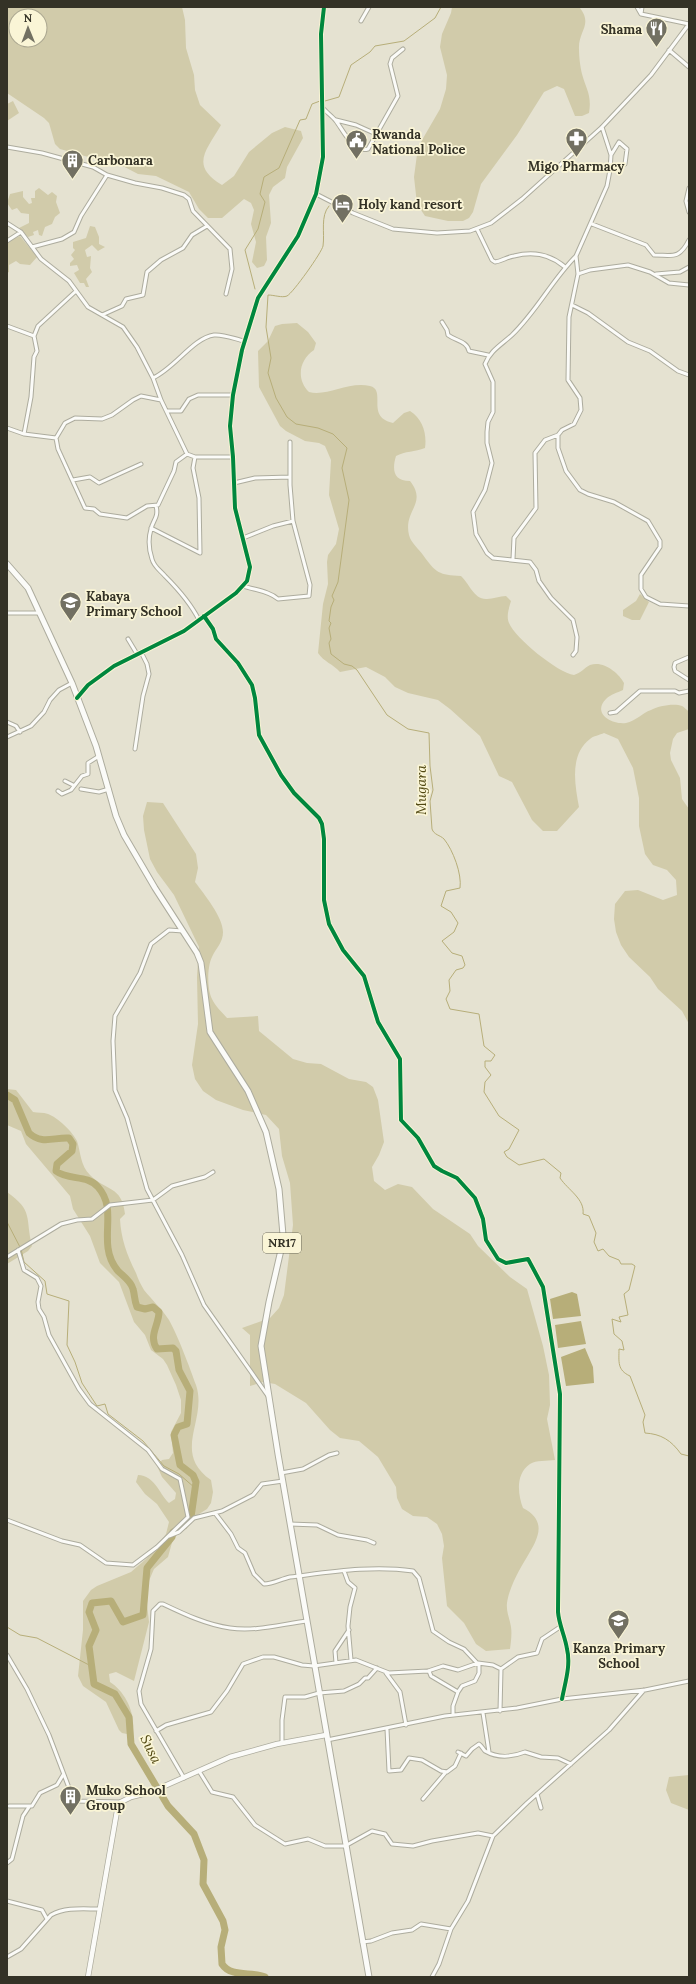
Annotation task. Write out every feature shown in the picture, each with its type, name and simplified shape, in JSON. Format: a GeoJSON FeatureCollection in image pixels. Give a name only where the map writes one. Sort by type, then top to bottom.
{"type":"FeatureCollection","features":[{"type":"Feature","properties":{"kind":"main road","name":"NR17"},"geometry":{"type":"LineString","coordinates":[[7,564],[28,588],[72,683],[100,756],[116,816],[124,835],[155,888],[197,953],[201,963],[210,1032],[248,1091],[266,1132],[279,1189],[283,1235],[261,1346],[314,1666],[369,1977]]}},
{"type":"Feature","properties":{"kind":"main road"},"geometry":{"type":"LineString","coordinates":[[88,1977],[99,1909],[121,1802],[184,1778],[230,1757],[282,1743],[327,1737]]}},
{"type":"Feature","properties":{"kind":"street"},"geometry":{"type":"LineString","coordinates":[[77,698],[88,685],[114,666],[184,631],[243,586],[247,581],[250,567],[235,508],[230,426],[233,395],[244,341],[258,298],[298,236],[316,194],[323,157],[321,34],[324,7]]}},
{"type":"Feature","properties":{"kind":"street"},"geometry":{"type":"LineString","coordinates":[[361,21],[369,7]]}},
{"type":"Feature","properties":{"kind":"street"},"geometry":{"type":"LineString","coordinates":[[316,194],[353,213],[393,229],[437,233],[470,232],[491,223],[522,199],[602,128],[642,85],[689,24],[641,14],[637,7]]}},
{"type":"Feature","properties":{"kind":"street"},"geometry":{"type":"LineString","coordinates":[[641,14],[642,7]]}},
{"type":"Feature","properties":{"kind":"street"},"geometry":{"type":"LineString","coordinates":[[322,107],[336,120],[346,137],[353,144],[364,149],[368,148],[388,117],[398,96],[390,64],[392,58],[403,49]]}},
{"type":"Feature","properties":{"kind":"street"},"geometry":{"type":"LineString","coordinates":[[669,50],[689,67]]}},
{"type":"Feature","properties":{"kind":"street"},"geometry":{"type":"LineString","coordinates":[[336,120],[356,125],[376,134]]}},
{"type":"Feature","properties":{"kind":"street"},"geometry":{"type":"LineString","coordinates":[[573,655],[576,651],[577,637],[573,620],[551,598],[539,581],[533,565],[530,562],[493,558],[487,553],[476,534],[473,517],[475,506],[485,490],[492,463],[487,443],[488,422],[493,412],[493,382],[485,364],[488,355],[512,335],[536,310],[565,267],[576,256],[592,224],[607,186],[611,155],[602,128]]}},
{"type":"Feature","properties":{"kind":"street"},"geometry":{"type":"LineString","coordinates":[[611,155],[620,142],[627,150],[625,164]]}},
{"type":"Feature","properties":{"kind":"street"},"geometry":{"type":"LineString","coordinates":[[7,146],[42,153],[93,167],[107,175],[135,183],[162,188],[184,195],[189,199],[194,211],[230,249],[232,269],[226,294]]}},
{"type":"Feature","properties":{"kind":"street"},"geometry":{"type":"LineString","coordinates":[[32,247],[57,241],[74,232],[81,216],[107,175]]}},
{"type":"Feature","properties":{"kind":"street"},"geometry":{"type":"LineString","coordinates":[[689,188],[686,201],[689,212]]}},
{"type":"Feature","properties":{"kind":"street"},"geometry":{"type":"LineString","coordinates":[[7,223],[21,232],[41,259],[69,282],[88,307],[122,327],[137,347],[153,378],[161,400],[168,411],[187,454],[195,457],[233,457]]}},
{"type":"Feature","properties":{"kind":"street"},"geometry":{"type":"LineString","coordinates":[[592,224],[646,245],[654,255],[674,256],[689,240]]}},
{"type":"Feature","properties":{"kind":"street"},"geometry":{"type":"LineString","coordinates":[[102,315],[122,306],[126,299],[143,295],[147,272],[161,260],[183,248],[192,235],[207,226]]}},
{"type":"Feature","properties":{"kind":"street"},"geometry":{"type":"LineString","coordinates":[[477,229],[492,260],[495,262],[512,256],[540,254],[552,257],[565,267]]}},
{"type":"Feature","properties":{"kind":"street"},"geometry":{"type":"LineString","coordinates":[[7,241],[21,232]]}},
{"type":"Feature","properties":{"kind":"street"},"geometry":{"type":"LineString","coordinates":[[513,559],[514,538],[536,508],[535,453],[545,440],[558,435],[562,430],[574,424],[579,417],[582,404],[568,380],[569,317],[578,274],[576,256]]}},
{"type":"Feature","properties":{"kind":"street"},"geometry":{"type":"LineString","coordinates":[[578,274],[590,270],[628,265],[654,274],[669,283],[689,285]]}},
{"type":"Feature","properties":{"kind":"street"},"geometry":{"type":"LineString","coordinates":[[654,274],[680,272],[689,267]]}},
{"type":"Feature","properties":{"kind":"street"},"geometry":{"type":"LineString","coordinates":[[24,434],[31,397],[34,357],[37,351],[34,336],[38,326],[76,291]]}},
{"type":"Feature","properties":{"kind":"street"},"geometry":{"type":"LineString","coordinates":[[572,305],[588,313],[628,342],[650,351],[678,371],[689,374]]}},
{"type":"Feature","properties":{"kind":"street"},"geometry":{"type":"LineString","coordinates":[[442,322],[448,335],[464,342],[468,346],[469,351],[488,355]]}},
{"type":"Feature","properties":{"kind":"street"},"geometry":{"type":"LineString","coordinates":[[7,326],[34,336]]}},
{"type":"Feature","properties":{"kind":"street"},"geometry":{"type":"LineString","coordinates":[[153,378],[167,370],[193,345],[209,336],[223,336],[244,341]]}},
{"type":"Feature","properties":{"kind":"street"},"geometry":{"type":"LineString","coordinates":[[168,411],[181,411],[189,398],[198,395],[233,395]]}},
{"type":"Feature","properties":{"kind":"street"},"geometry":{"type":"LineString","coordinates":[[156,506],[147,506],[127,518],[100,514],[94,509],[85,508],[58,449],[56,438],[65,423],[75,418],[102,419],[112,415],[141,396],[161,400]]}},
{"type":"Feature","properties":{"kind":"street"},"geometry":{"type":"LineString","coordinates":[[7,428],[24,434],[56,438]]}},
{"type":"Feature","properties":{"kind":"street"},"geometry":{"type":"LineString","coordinates":[[558,435],[558,448],[566,471],[580,490],[614,502],[642,516],[648,521],[660,541],[660,547],[641,575],[640,585],[643,594],[653,602],[660,604],[689,606]]}},
{"type":"Feature","properties":{"kind":"street"},"geometry":{"type":"LineString","coordinates":[[243,586],[272,594],[278,599],[310,595],[310,585],[293,521],[290,477],[290,442]]}},
{"type":"Feature","properties":{"kind":"street"},"geometry":{"type":"LineString","coordinates":[[187,454],[176,462],[169,483],[156,506],[157,517],[151,528],[149,540],[152,561],[155,567],[165,575],[185,599],[199,620]]}},
{"type":"Feature","properties":{"kind":"street"},"geometry":{"type":"LineString","coordinates":[[151,528],[200,553],[199,498],[194,468],[195,457]]}},
{"type":"Feature","properties":{"kind":"street"},"geometry":{"type":"LineString","coordinates":[[73,480],[90,477],[99,483],[140,464]]}},
{"type":"Feature","properties":{"kind":"street"},"geometry":{"type":"LineString","coordinates":[[234,483],[255,478],[290,477]]}},
{"type":"Feature","properties":{"kind":"street"},"geometry":{"type":"LineString","coordinates":[[243,538],[272,526],[293,521]]}},
{"type":"Feature","properties":{"kind":"street"},"geometry":{"type":"LineString","coordinates":[[7,614],[40,613]]}},
{"type":"Feature","properties":{"kind":"street"},"geometry":{"type":"LineString","coordinates":[[204,616],[213,629],[216,639],[238,663],[252,685],[259,735],[281,775],[294,793],[319,818],[322,824],[324,839],[324,900],[329,924],[343,950],[364,976],[378,1022],[400,1058],[401,1120],[418,1138],[434,1166],[442,1172],[457,1178],[475,1198],[483,1219],[486,1240],[498,1258],[506,1262],[528,1259],[543,1287],[561,1407],[558,1468],[558,1622],[568,1650],[568,1661],[562,1699]]}},
{"type":"Feature","properties":{"kind":"street"},"geometry":{"type":"LineString","coordinates":[[128,639],[147,664],[149,674],[143,696],[135,749]]}},
{"type":"Feature","properties":{"kind":"street"},"geometry":{"type":"LineString","coordinates":[[689,657],[675,663],[674,667],[675,671],[689,680]]}},
{"type":"Feature","properties":{"kind":"street"},"geometry":{"type":"LineString","coordinates":[[7,737],[31,726],[59,690],[72,683]]}},
{"type":"Feature","properties":{"kind":"street"},"geometry":{"type":"LineString","coordinates":[[610,713],[616,712],[640,690],[675,691],[679,693],[689,691]]}},
{"type":"Feature","properties":{"kind":"street"},"geometry":{"type":"LineString","coordinates":[[7,722],[16,726],[20,732]]}},
{"type":"Feature","properties":{"kind":"street"},"geometry":{"type":"LineString","coordinates":[[58,790],[62,794],[71,790],[73,785],[76,784],[82,776],[88,774],[88,763],[100,756]]}},
{"type":"Feature","properties":{"kind":"street"},"geometry":{"type":"LineString","coordinates":[[65,781],[73,785]]}},
{"type":"Feature","properties":{"kind":"street"},"geometry":{"type":"LineString","coordinates":[[81,789],[100,792],[109,789]]}},
{"type":"Feature","properties":{"kind":"street"},"geometry":{"type":"LineString","coordinates":[[183,932],[169,930],[151,944],[145,963],[120,1005],[114,1021],[115,1090],[127,1118],[147,1189],[182,1255],[204,1305],[269,1398]]}},
{"type":"Feature","properties":{"kind":"street"},"geometry":{"type":"LineString","coordinates":[[7,1257],[61,1224],[77,1220],[92,1219],[110,1205],[153,1200],[172,1186],[204,1177],[213,1172]]}},
{"type":"Feature","properties":{"kind":"street"},"geometry":{"type":"LineString","coordinates":[[7,1520],[62,1541],[80,1545],[106,1563],[137,1564],[188,1517],[180,1479],[162,1469],[148,1450],[90,1404],[79,1390],[49,1335],[44,1317],[39,1309],[38,1302],[41,1286],[37,1278],[24,1270],[18,1250]]}},
{"type":"Feature","properties":{"kind":"street"},"geometry":{"type":"LineString","coordinates":[[281,1473],[303,1469],[329,1455],[337,1453]]}},
{"type":"Feature","properties":{"kind":"street"},"geometry":{"type":"LineString","coordinates":[[169,1536],[179,1532],[194,1518],[222,1512],[253,1495],[262,1484],[283,1481]]}},
{"type":"Feature","properties":{"kind":"street"},"geometry":{"type":"LineString","coordinates":[[215,1513],[231,1534],[238,1548],[245,1553],[254,1574],[264,1584],[299,1576],[385,1568],[413,1571],[417,1574],[420,1578],[433,1631],[449,1642],[464,1649],[478,1663],[477,1678],[475,1681],[462,1686],[458,1692],[453,1706],[453,1715]]}},
{"type":"Feature","properties":{"kind":"street"},"geometry":{"type":"LineString","coordinates":[[290,1524],[317,1525],[338,1535],[367,1540],[374,1543]]}},
{"type":"Feature","properties":{"kind":"street"},"geometry":{"type":"LineString","coordinates":[[344,1571],[348,1582],[355,1588],[350,1607],[349,1630],[351,1660]]}},
{"type":"Feature","properties":{"kind":"street"},"geometry":{"type":"LineString","coordinates":[[184,1778],[140,1704],[139,1691],[151,1649],[153,1611],[160,1604],[163,1604],[199,1620],[231,1629],[307,1621]]}},
{"type":"Feature","properties":{"kind":"street"},"geometry":{"type":"LineString","coordinates":[[502,1669],[518,1657],[537,1654],[542,1639],[560,1627]]}},
{"type":"Feature","properties":{"kind":"street"},"geometry":{"type":"LineString","coordinates":[[336,1663],[335,1651],[349,1630]]}},
{"type":"Feature","properties":{"kind":"street"},"geometry":{"type":"LineString","coordinates":[[7,1655],[27,1689],[49,1735],[63,1775],[75,1802],[121,1802]]}},
{"type":"Feature","properties":{"kind":"street"},"geometry":{"type":"LineString","coordinates":[[156,1731],[166,1725],[211,1712],[223,1697],[243,1664],[263,1656],[274,1657],[302,1665],[314,1666],[351,1660],[360,1661],[377,1668],[386,1673],[400,1692],[406,1725]]}},
{"type":"Feature","properties":{"kind":"street"},"geometry":{"type":"LineString","coordinates":[[386,1673],[430,1671],[443,1666],[458,1670],[478,1663],[493,1665],[502,1669]]}},
{"type":"Feature","properties":{"kind":"street"},"geometry":{"type":"LineString","coordinates":[[282,1743],[282,1720],[285,1697],[305,1697],[319,1693],[344,1691],[359,1684],[365,1678],[368,1678],[377,1668]]}},
{"type":"Feature","properties":{"kind":"street"},"geometry":{"type":"LineString","coordinates":[[500,1711],[502,1669]]}},
{"type":"Feature","properties":{"kind":"street"},"geometry":{"type":"LineString","coordinates":[[430,1671],[431,1676],[458,1692]]}},
{"type":"Feature","properties":{"kind":"street"},"geometry":{"type":"LineString","coordinates":[[327,1737],[387,1729],[453,1715],[500,1711],[562,1699],[645,1690],[689,1681]]}},
{"type":"Feature","properties":{"kind":"street"},"geometry":{"type":"LineString","coordinates":[[432,1977],[439,1964],[451,1929],[468,1901],[493,1836],[537,1794],[609,1730],[645,1690]]}},
{"type":"Feature","properties":{"kind":"street"},"geometry":{"type":"LineString","coordinates":[[482,1712],[489,1752]]}},
{"type":"Feature","properties":{"kind":"street"},"geometry":{"type":"LineString","coordinates":[[387,1729],[389,1771],[400,1770],[409,1758],[422,1760],[441,1771],[446,1772]]}},
{"type":"Feature","properties":{"kind":"street"},"geometry":{"type":"LineString","coordinates":[[423,1799],[446,1772],[455,1766],[459,1752],[466,1756],[479,1744],[484,1751],[510,1757],[527,1752],[541,1757],[558,1758],[571,1764]]}},
{"type":"Feature","properties":{"kind":"street"},"geometry":{"type":"LineString","coordinates":[[199,1771],[212,1792],[233,1797],[255,1825],[285,1844],[308,1839],[325,1846],[345,1846],[372,1831],[385,1834],[392,1844],[413,1846],[478,1833],[493,1836]]}},
{"type":"Feature","properties":{"kind":"street"},"geometry":{"type":"LineString","coordinates":[[7,1863],[12,1859],[23,1816],[29,1807],[34,1804],[40,1793],[57,1785],[63,1775]]}},
{"type":"Feature","properties":{"kind":"street"},"geometry":{"type":"LineString","coordinates":[[537,1794],[541,1808]]}},
{"type":"Feature","properties":{"kind":"street"},"geometry":{"type":"LineString","coordinates":[[9,1806],[29,1807]]}},
{"type":"Feature","properties":{"kind":"street"},"geometry":{"type":"LineString","coordinates":[[7,1901],[42,1910],[47,1919]]}},
{"type":"Feature","properties":{"kind":"street"},"geometry":{"type":"LineString","coordinates":[[7,1957],[21,1949],[47,1919],[58,1912],[70,1909],[99,1909]]}},
{"type":"Feature","properties":{"kind":"street"},"geometry":{"type":"LineString","coordinates":[[362,1942],[371,1941],[392,1933],[412,1930],[421,1924],[451,1929]]}},
{"type":"Feature","properties":{"kind":"shaded area"},"geometry":{"type":"Polygon","coordinates":[[[7,7],[182,7],[185,20],[186,48],[194,75],[195,90],[200,105],[221,125],[206,150],[204,157],[203,164],[206,171],[212,178],[222,185],[234,176],[249,152],[272,133],[285,127],[301,131],[303,138],[287,167],[285,178],[273,187],[269,195],[271,223],[266,237],[267,260],[264,266],[257,268],[252,262],[256,242],[251,224],[254,210],[251,203],[244,199],[222,218],[208,218],[199,209],[189,192],[156,176],[138,174],[117,163],[113,164],[60,149],[55,144],[49,123],[7,93],[7,7]]]}},
{"type":"Feature","properties":{"kind":"shaded area"},"geometry":{"type":"Polygon","coordinates":[[[452,7],[580,8],[584,14],[585,24],[579,43],[579,52],[582,74],[590,101],[589,113],[582,116],[575,116],[564,89],[557,86],[544,92],[517,135],[481,184],[473,212],[469,218],[463,221],[448,221],[425,216],[417,204],[414,177],[418,147],[440,109],[446,89],[447,75],[440,47],[442,34],[452,7]]]}},
{"type":"Feature","properties":{"kind":"shaded area"},"geometry":{"type":"Polygon","coordinates":[[[13,101],[19,113],[7,121],[7,104],[13,101]]]}},
{"type":"Feature","properties":{"kind":"shaded area"},"geometry":{"type":"Polygon","coordinates":[[[39,188],[48,195],[52,192],[57,196],[56,202],[60,213],[55,217],[52,224],[45,227],[42,236],[39,235],[38,230],[33,232],[34,235],[28,237],[19,228],[29,223],[29,214],[21,213],[17,208],[12,210],[7,203],[10,194],[23,191],[23,197],[29,204],[32,203],[31,198],[35,198],[35,191],[39,188]]]}},
{"type":"Feature","properties":{"kind":"shaded area"},"geometry":{"type":"Polygon","coordinates":[[[90,226],[95,227],[99,237],[99,244],[105,247],[98,251],[92,245],[85,250],[87,257],[91,256],[90,268],[92,272],[86,279],[89,287],[86,287],[84,283],[80,283],[74,273],[79,270],[77,265],[70,266],[70,263],[74,259],[71,255],[75,250],[73,248],[73,242],[86,238],[90,226]]]}},
{"type":"Feature","properties":{"kind":"shaded area"},"geometry":{"type":"Polygon","coordinates":[[[20,236],[37,257],[30,265],[20,264],[16,261],[9,265],[9,272],[7,273],[7,242],[20,236]]]}},
{"type":"Feature","properties":{"kind":"shaded area"},"geometry":{"type":"Polygon","coordinates":[[[297,323],[308,332],[316,343],[314,350],[302,364],[301,370],[302,381],[309,392],[316,393],[362,385],[370,386],[375,388],[377,393],[378,410],[380,415],[385,420],[393,423],[404,413],[410,411],[421,423],[425,432],[425,448],[396,456],[394,470],[397,477],[410,481],[415,489],[417,496],[409,519],[409,535],[413,543],[431,566],[443,574],[461,576],[475,594],[482,599],[506,596],[511,601],[508,618],[513,629],[528,646],[558,668],[574,675],[590,665],[595,664],[600,664],[610,668],[622,679],[624,683],[623,690],[610,696],[602,704],[602,713],[609,720],[626,723],[633,721],[654,709],[671,705],[682,706],[689,712],[689,729],[677,733],[673,739],[670,753],[671,760],[680,778],[682,799],[689,809],[689,1024],[682,1011],[658,989],[650,977],[629,957],[621,945],[616,932],[614,919],[615,904],[625,891],[638,890],[663,900],[677,895],[676,880],[667,870],[653,865],[645,854],[639,826],[639,798],[633,768],[618,739],[604,733],[591,738],[583,746],[576,762],[575,771],[579,807],[557,831],[543,831],[532,820],[512,782],[499,776],[480,736],[450,709],[438,700],[408,693],[395,687],[385,677],[366,667],[340,672],[323,659],[318,653],[323,604],[328,584],[328,555],[336,544],[339,529],[329,495],[331,460],[325,446],[319,443],[305,441],[286,431],[280,426],[259,387],[258,351],[268,341],[275,326],[297,323]]]}},
{"type":"Feature","properties":{"kind":"shaded area"},"geometry":{"type":"Polygon","coordinates":[[[640,594],[649,602],[640,620],[632,620],[623,616],[623,610],[636,601],[640,594]]]}},
{"type":"Feature","properties":{"kind":"shaded area"},"geometry":{"type":"Polygon","coordinates":[[[147,802],[163,803],[196,854],[198,868],[195,882],[217,913],[222,926],[223,936],[210,961],[208,972],[208,984],[213,1002],[227,1018],[258,1016],[259,1031],[293,1059],[307,1063],[321,1064],[349,1079],[366,1082],[373,1087],[378,1100],[384,1142],[372,1167],[374,1181],[385,1190],[398,1184],[412,1187],[433,1209],[470,1234],[478,1246],[510,1277],[527,1289],[543,1346],[549,1375],[550,1405],[547,1419],[555,1460],[538,1461],[530,1464],[525,1468],[520,1479],[519,1491],[523,1508],[531,1513],[536,1519],[538,1531],[535,1544],[515,1579],[508,1597],[507,1609],[511,1632],[510,1649],[486,1651],[476,1644],[464,1623],[447,1606],[442,1558],[444,1546],[442,1534],[437,1524],[427,1517],[413,1516],[402,1509],[397,1498],[396,1487],[378,1457],[359,1441],[340,1438],[330,1430],[306,1403],[275,1384],[263,1382],[250,1386],[250,1335],[242,1328],[270,1318],[279,1308],[284,1295],[293,1225],[290,1183],[282,1156],[279,1129],[266,1115],[243,1110],[216,1100],[203,1091],[195,1079],[192,1065],[198,1024],[197,977],[199,947],[174,895],[157,872],[150,859],[144,830],[143,816],[147,802]]]}},
{"type":"Feature","properties":{"kind":"shaded area"},"geometry":{"type":"Polygon","coordinates":[[[7,1089],[16,1090],[33,1112],[48,1114],[56,1118],[64,1125],[77,1141],[84,1167],[90,1175],[101,1184],[117,1193],[123,1205],[125,1214],[120,1219],[125,1247],[130,1260],[144,1290],[169,1320],[180,1343],[196,1385],[198,1411],[193,1435],[193,1458],[199,1469],[211,1480],[213,1492],[211,1503],[207,1509],[199,1514],[173,1539],[168,1557],[154,1569],[148,1583],[147,1604],[149,1622],[134,1681],[116,1672],[109,1674],[110,1682],[121,1692],[129,1705],[133,1720],[132,1735],[122,1733],[119,1730],[106,1702],[83,1686],[78,1676],[83,1630],[83,1601],[91,1590],[97,1586],[131,1572],[146,1559],[166,1534],[169,1522],[157,1504],[145,1494],[136,1482],[138,1475],[144,1476],[156,1485],[169,1503],[175,1499],[176,1493],[162,1477],[157,1466],[162,1460],[169,1459],[173,1453],[171,1432],[181,1413],[181,1400],[167,1365],[163,1359],[151,1350],[145,1335],[134,1322],[119,1282],[100,1263],[90,1236],[73,1209],[70,1196],[26,1144],[21,1131],[7,1125],[7,1089]]]}},
{"type":"Feature","properties":{"kind":"shaded area"},"geometry":{"type":"Polygon","coordinates":[[[7,1192],[16,1199],[25,1210],[32,1246],[28,1251],[7,1264],[7,1192]]]}},
{"type":"Feature","properties":{"kind":"shaded area"},"geometry":{"type":"Polygon","coordinates":[[[572,1292],[577,1294],[581,1316],[553,1319],[550,1299],[572,1292]]]}},
{"type":"Feature","properties":{"kind":"shaded area"},"geometry":{"type":"Polygon","coordinates":[[[581,1321],[586,1344],[558,1348],[555,1325],[581,1321]]]}},
{"type":"Feature","properties":{"kind":"shaded area"},"geometry":{"type":"Polygon","coordinates":[[[585,1348],[593,1367],[594,1383],[566,1386],[561,1357],[585,1348]]]}},
{"type":"Feature","properties":{"kind":"shaded area"},"geometry":{"type":"Polygon","coordinates":[[[689,1775],[689,1810],[671,1803],[666,1790],[669,1777],[689,1775]]]}},
{"type":"Feature","properties":{"kind":"waterway"},"geometry":{"type":"LineString","coordinates":[[325,101],[339,97],[351,65],[370,52],[375,46],[404,41],[435,18],[441,7]]}},
{"type":"Feature","properties":{"kind":"waterway"},"geometry":{"type":"LineString","coordinates":[[255,289],[245,250],[258,229],[265,202],[260,194],[264,177],[279,168],[300,120],[306,119],[312,104],[320,101]]}},
{"type":"Feature","properties":{"kind":"waterway","name":"Mugara"},"geometry":{"type":"LineString","coordinates":[[329,206],[326,210],[324,220],[323,246],[321,250],[313,264],[287,296],[280,297],[268,295],[266,327],[271,358],[268,373],[276,398],[287,417],[296,424],[318,428],[333,434],[347,448],[342,468],[349,500],[338,582],[332,596],[334,600],[331,607],[329,621],[331,623],[329,628],[331,654],[344,664],[352,666],[357,670],[387,715],[408,729],[429,733],[430,766],[433,790],[430,801],[432,829],[434,833],[444,839],[451,849],[460,876],[460,888],[446,891],[441,906],[451,912],[458,923],[454,932],[442,941],[452,953],[462,956],[465,965],[463,968],[456,970],[449,980],[450,991],[446,999],[450,1009],[479,1014],[484,1046],[495,1055],[491,1061],[485,1061],[485,1067],[491,1075],[485,1082],[484,1092],[499,1116],[519,1130],[509,1149],[504,1152],[507,1157],[519,1165],[544,1159],[561,1173],[560,1178],[579,1199],[583,1209],[583,1214],[589,1216],[596,1233],[594,1242],[598,1251],[603,1249],[609,1256],[619,1260],[621,1264],[632,1264],[635,1266],[629,1290],[624,1294],[628,1315],[619,1317],[621,1322],[612,1319],[614,1334],[622,1341],[624,1350],[619,1349],[620,1365],[623,1371],[630,1376],[645,1415],[643,1422],[645,1433],[661,1436],[669,1441],[681,1454],[689,1456]]}},
{"type":"Feature","properties":{"kind":"waterway","name":"Susa"},"geometry":{"type":"LineString","coordinates":[[7,1095],[15,1100],[29,1133],[34,1137],[43,1140],[69,1138],[73,1144],[72,1151],[57,1164],[56,1171],[66,1176],[89,1180],[94,1183],[103,1194],[106,1201],[108,1216],[108,1248],[114,1266],[132,1286],[137,1307],[145,1309],[153,1307],[159,1312],[154,1335],[155,1344],[157,1349],[173,1348],[176,1351],[179,1370],[190,1391],[187,1424],[178,1427],[174,1435],[180,1465],[193,1475],[196,1482],[191,1517],[184,1526],[173,1532],[172,1537],[147,1568],[143,1615],[123,1622],[111,1601],[92,1603],[89,1612],[96,1630],[89,1646],[94,1684],[115,1694],[129,1717],[131,1744],[168,1806],[194,1834],[204,1860],[203,1884],[223,1921],[225,1930],[221,1947],[222,1964],[226,1968],[236,1973],[260,1975],[265,1977]]}},
{"type":"Feature","properties":{"kind":"waterway"},"geometry":{"type":"LineString","coordinates":[[7,1222],[21,1249],[24,1262],[45,1281],[47,1294],[69,1301],[67,1345],[82,1383],[97,1406],[105,1404],[108,1414],[143,1441],[164,1466],[179,1474],[195,1488]]}},
{"type":"Feature","properties":{"kind":"waterway"},"geometry":{"type":"LineString","coordinates":[[7,1627],[20,1635],[37,1638],[91,1666]]}},
{"type":"Feature","properties":{"kind":"cycle path"},"geometry":{"type":"LineString","coordinates":[[77,698],[88,685],[114,666],[184,631],[236,593],[247,581],[250,567],[235,508],[230,426],[233,395],[242,350],[258,298],[298,236],[316,194],[323,157],[321,34],[324,7]]}},
{"type":"Feature","properties":{"kind":"cycle path"},"geometry":{"type":"LineString","coordinates":[[204,616],[213,629],[216,639],[238,663],[252,685],[259,735],[281,775],[294,793],[319,818],[322,824],[324,839],[324,900],[329,924],[343,950],[364,976],[378,1022],[400,1059],[401,1120],[418,1138],[434,1166],[457,1178],[475,1198],[483,1219],[486,1240],[498,1259],[506,1263],[528,1259],[543,1287],[560,1394],[558,1612],[568,1655],[567,1674],[562,1699]]}},
{"type":"Feature","properties":{"kind":"place","name":"Shama"},"geometry":{"type":"Point","coordinates":[657,48]}},
{"type":"Feature","properties":{"kind":"place","name":"Migo Pharmacy"},"geometry":{"type":"Point","coordinates":[576,158]}},
{"type":"Feature","properties":{"kind":"place","name":"Rwanda National Police"},"geometry":{"type":"Point","coordinates":[356,160]}},
{"type":"Feature","properties":{"kind":"place","name":"Carbonara"},"geometry":{"type":"Point","coordinates":[72,180]}},
{"type":"Feature","properties":{"kind":"place","name":"Holy kand resort"},"geometry":{"type":"Point","coordinates":[343,224]}},
{"type":"Feature","properties":{"kind":"place","name":"Kabaya Primary School"},"geometry":{"type":"Point","coordinates":[70,622]}},
{"type":"Feature","properties":{"kind":"place","name":"Kanza Primary School"},"geometry":{"type":"Point","coordinates":[619,1640]}},
{"type":"Feature","properties":{"kind":"place","name":"Muko School Group"},"geometry":{"type":"Point","coordinates":[70,1816]}}]}
